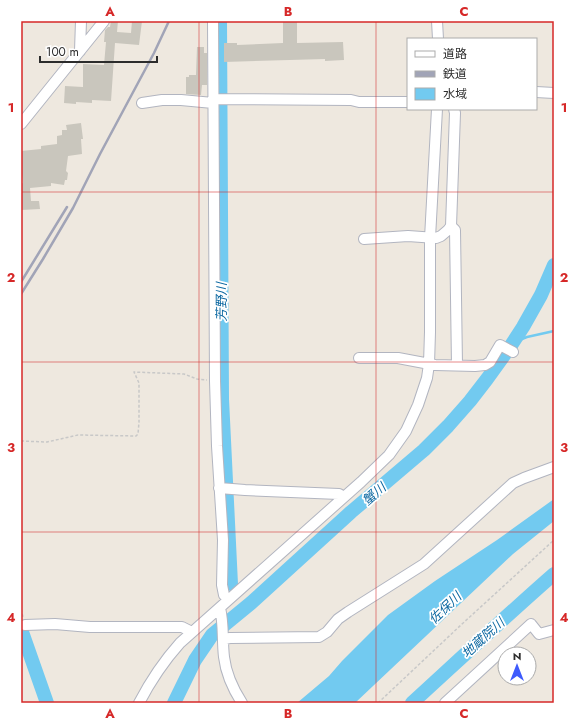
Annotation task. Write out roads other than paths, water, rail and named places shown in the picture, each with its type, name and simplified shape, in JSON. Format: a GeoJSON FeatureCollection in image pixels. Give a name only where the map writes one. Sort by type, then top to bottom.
{"type":"FeatureCollection","features":[{"type":"Feature","properties":{"kind":"street"},"geometry":{"type":"LineString","coordinates":[[80,51],[81,21]]}},
{"type":"Feature","properties":{"kind":"street"},"geometry":{"type":"LineString","coordinates":[[21,124],[104,21]]}},
{"type":"Feature","properties":{"kind":"street"},"geometry":{"type":"LineString","coordinates":[[213,21],[215,381],[219,488],[223,540],[222,585],[224,595],[228,600]]}},
{"type":"Feature","properties":{"kind":"street"},"geometry":{"type":"LineString","coordinates":[[437,21],[438,38]]}},
{"type":"Feature","properties":{"kind":"street"},"geometry":{"type":"LineString","coordinates":[[537,92],[554,93]]}},
{"type":"Feature","properties":{"kind":"street"},"geometry":{"type":"LineString","coordinates":[[142,103],[162,100],[213,101],[224,99],[407,102]]}},
{"type":"Feature","properties":{"kind":"street"},"geometry":{"type":"LineString","coordinates":[[139,703],[160,666],[172,651],[361,482],[389,455],[406,431],[418,405],[427,378],[429,364],[430,238],[437,110]]}},
{"type":"Feature","properties":{"kind":"street"},"geometry":{"type":"LineString","coordinates":[[364,239],[408,236],[436,238],[448,230],[450,226],[454,110]]}},
{"type":"Feature","properties":{"kind":"street"},"geometry":{"type":"LineString","coordinates":[[450,226],[455,230],[457,365]]}},
{"type":"Feature","properties":{"kind":"street"},"geometry":{"type":"LineString","coordinates":[[359,358],[398,358],[435,365],[475,366],[485,365],[490,362],[500,345],[513,352]]}},
{"type":"Feature","properties":{"kind":"street"},"geometry":{"type":"LineString","coordinates":[[224,638],[319,637],[328,632],[338,619],[424,564],[513,483],[554,467]]}},
{"type":"Feature","properties":{"kind":"street"},"geometry":{"type":"LineString","coordinates":[[219,488],[339,494],[344,497]]}},
{"type":"Feature","properties":{"kind":"street"},"geometry":{"type":"LineString","coordinates":[[220,608],[224,638],[224,657],[228,675],[242,703]]}},
{"type":"Feature","properties":{"kind":"street"},"geometry":{"type":"LineString","coordinates":[[25,625],[54,624],[90,627],[182,628],[192,632]]}},
{"type":"Feature","properties":{"kind":"street"},"geometry":{"type":"LineString","coordinates":[[445,703],[531,624],[538,634],[554,630]]}},
{"type":"Feature","properties":{"kind":"water","name":"佐保川"},"geometry":{"type":"Polygon","coordinates":[[[554,499],[554,521],[513,554],[355,703],[297,703],[329,676],[388,615],[554,499]]]}},
{"type":"Feature","properties":{"kind":"waterway","name":"芳野川"},"geometry":{"type":"LineString","coordinates":[[220,21],[222,399],[231,584]]}},
{"type":"Feature","properties":{"kind":"waterway","name":"蟹川"},"geometry":{"type":"LineString","coordinates":[[174,703],[195,660],[212,635],[251,603],[351,512],[424,450],[470,401],[523,327],[541,295],[554,265]]}},
{"type":"Feature","properties":{"kind":"waterway"},"geometry":{"type":"LineString","coordinates":[[512,343],[527,337],[554,331]]}},
{"type":"Feature","properties":{"kind":"waterway","name":"地蔵院川"},"geometry":{"type":"LineString","coordinates":[[412,703],[554,574]]}},
{"type":"Feature","properties":{"kind":"waterway"},"geometry":{"type":"LineString","coordinates":[[21,629],[47,703]]}},
{"type":"Feature","properties":{"kind":"railway"},"geometry":{"type":"LineString","coordinates":[[21,294],[73,208],[154,53],[169,21]]}},
{"type":"Feature","properties":{"kind":"railway"},"geometry":{"type":"LineString","coordinates":[[21,282],[67,207]]}}]}
